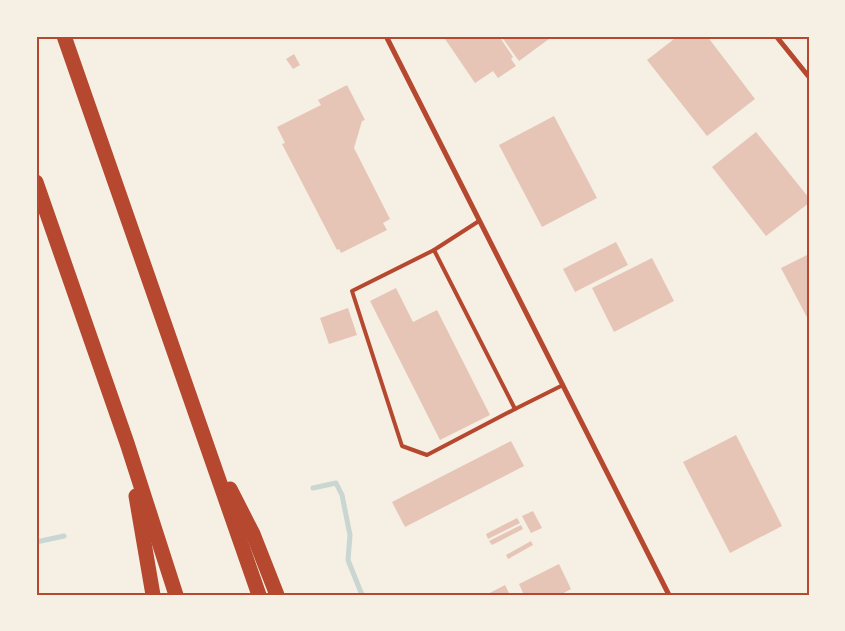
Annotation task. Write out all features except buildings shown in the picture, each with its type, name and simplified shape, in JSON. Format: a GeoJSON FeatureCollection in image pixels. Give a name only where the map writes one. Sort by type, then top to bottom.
{"type":"FeatureCollection","features":[{"type":"Feature","properties":{"kind":"highway"},"geometry":{"type":"LineString","coordinates":[[64,36],[259,595]]}},
{"type":"Feature","properties":{"kind":"highway"},"geometry":{"type":"LineString","coordinates":[[36,182],[127,443],[176,595]]}},
{"type":"Feature","properties":{"kind":"highway"},"geometry":{"type":"LineString","coordinates":[[206,442],[253,534],[277,595]]}},
{"type":"Feature","properties":{"kind":"highway"},"geometry":{"type":"LineString","coordinates":[[127,443],[153,595]]}},
{"type":"Feature","properties":{"kind":"street"},"geometry":{"type":"LineString","coordinates":[[386,36],[669,595]]}},
{"type":"Feature","properties":{"kind":"street"},"geometry":{"type":"LineString","coordinates":[[776,36],[809,77]]}},
{"type":"Feature","properties":{"kind":"lane"},"geometry":{"type":"LineString","coordinates":[[479,221],[434,250],[352,291],[402,446],[427,455],[563,385]]}},
{"type":"Feature","properties":{"kind":"lane"},"geometry":{"type":"LineString","coordinates":[[434,250],[514,409]]}},
{"type":"Feature","properties":{"kind":"waterway"},"geometry":{"type":"LineString","coordinates":[[313,488],[336,483],[342,495],[350,535],[348,560],[362,595]]}},
{"type":"Feature","properties":{"kind":"waterway"},"geometry":{"type":"LineString","coordinates":[[36,542],[64,536]]}}]}
